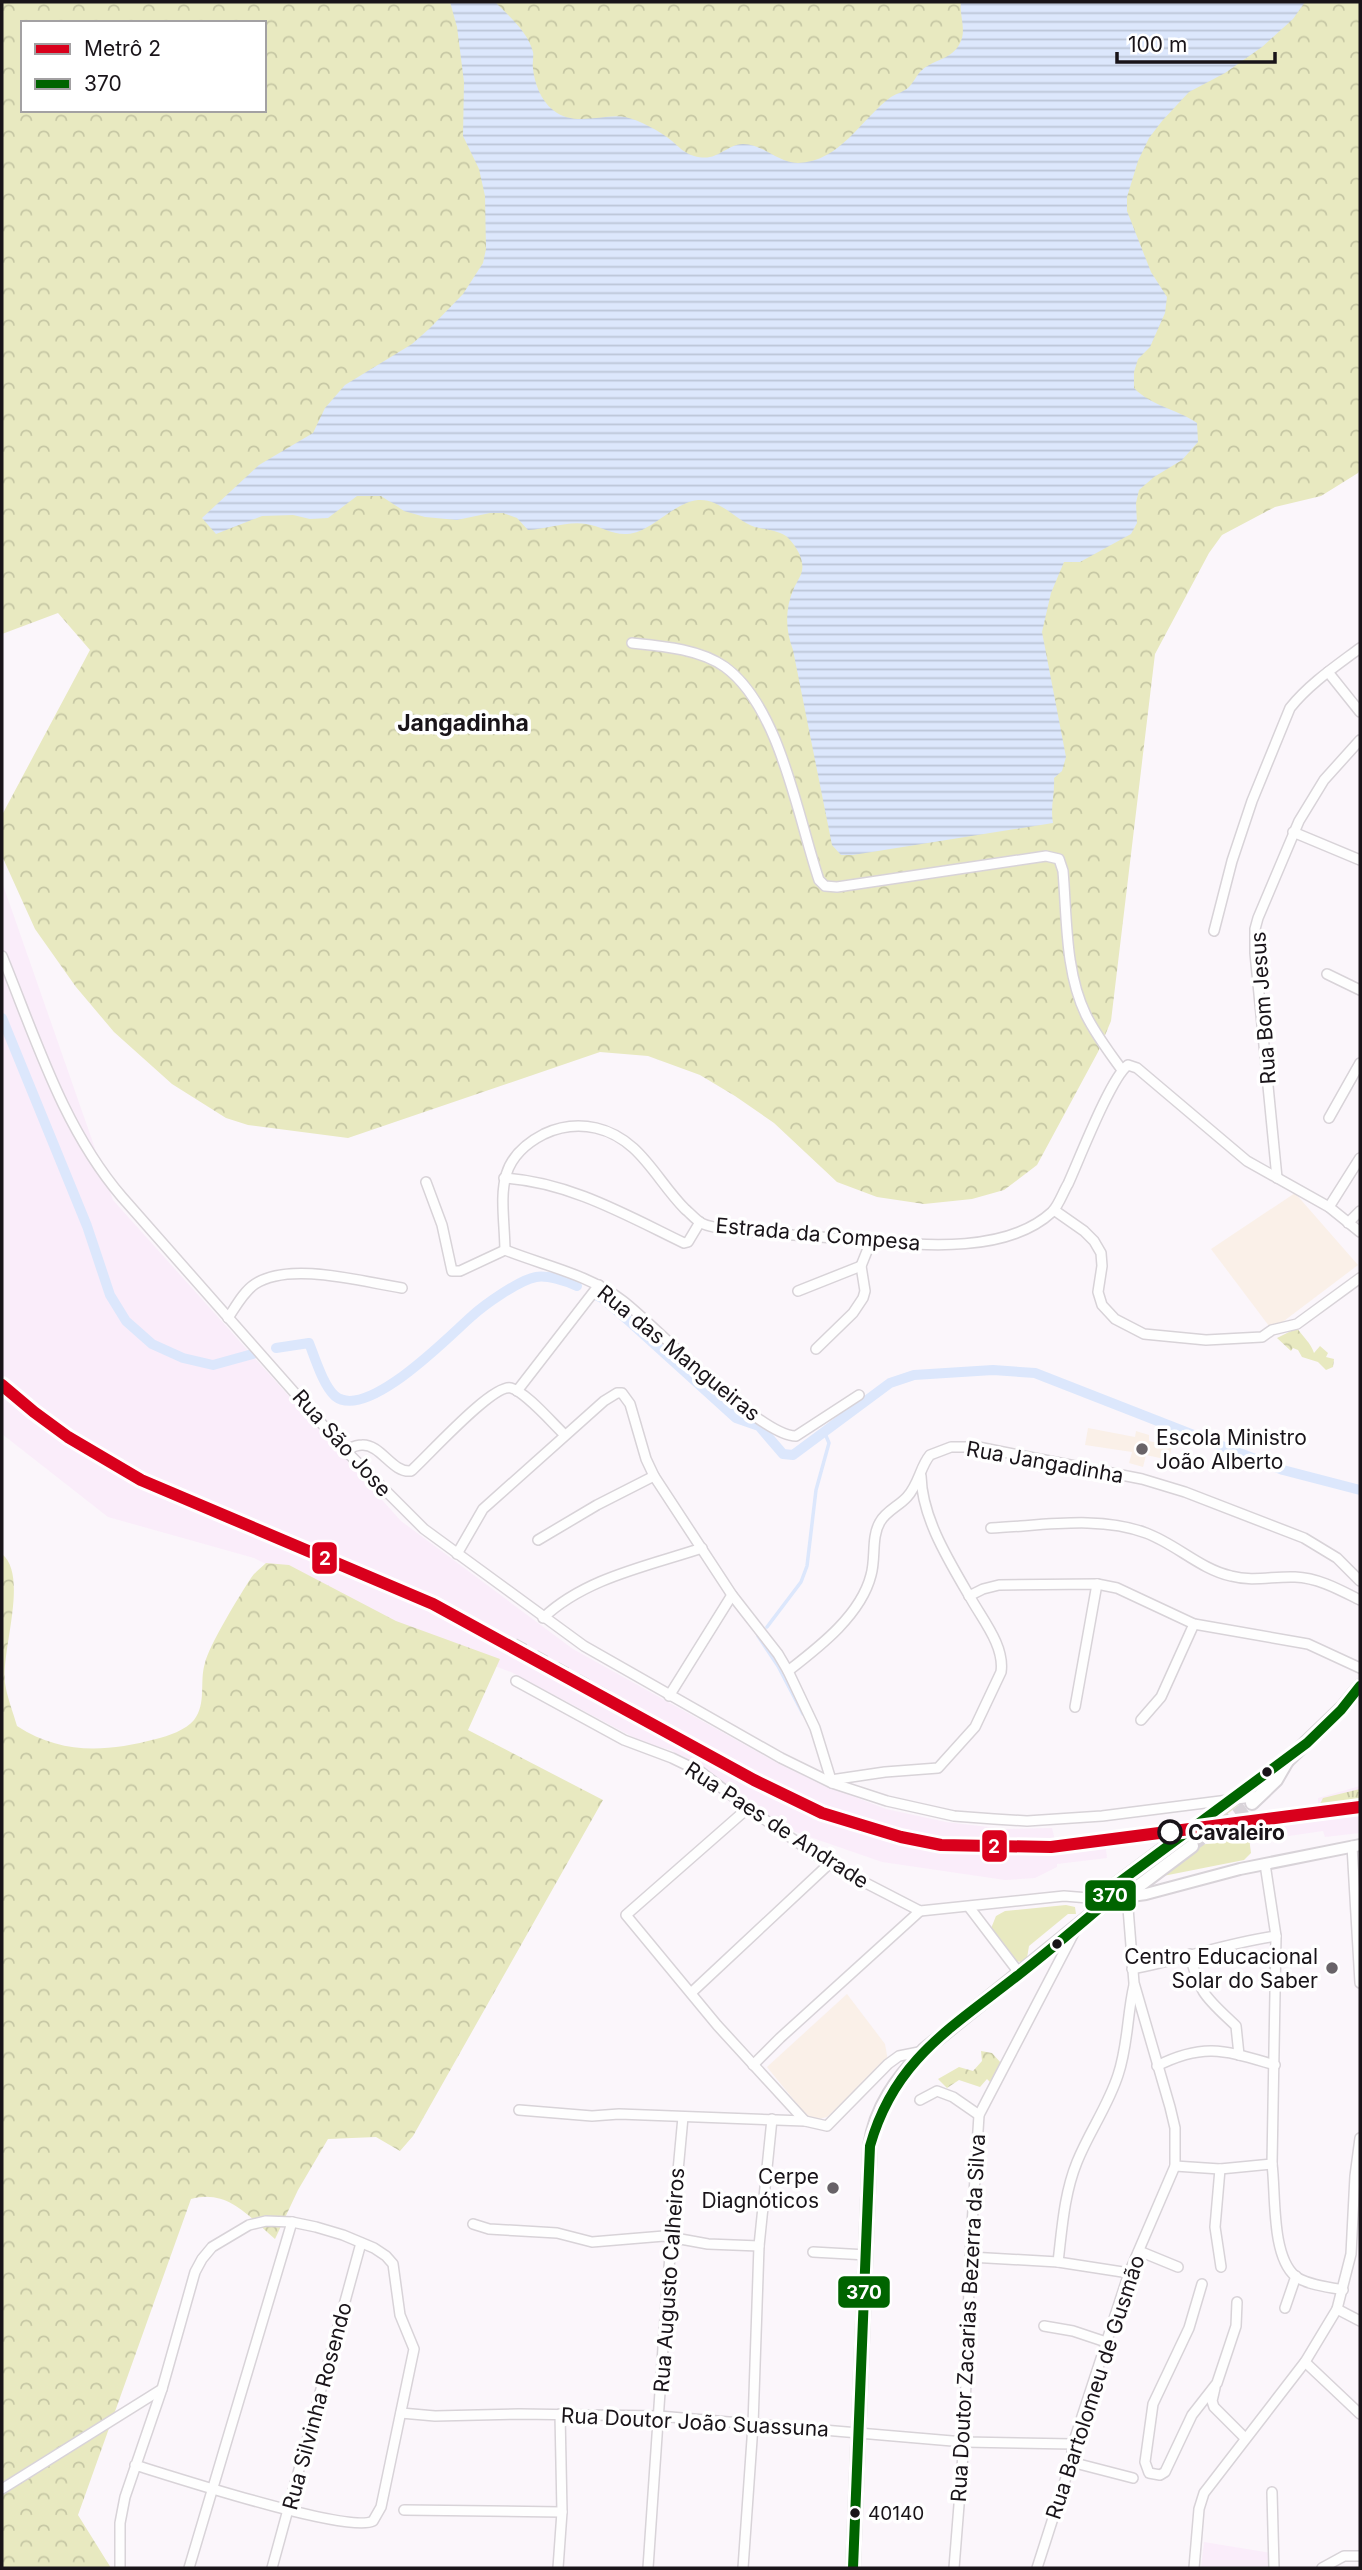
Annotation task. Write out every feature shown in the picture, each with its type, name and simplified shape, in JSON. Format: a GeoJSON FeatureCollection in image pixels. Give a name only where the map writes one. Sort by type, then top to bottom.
{"type":"FeatureCollection","features":[{"type":"Feature","properties":{"kind":"main road"},"geometry":{"type":"LineString","coordinates":[[1204,1820],[1287,1761],[1343,1707],[1360,1686]]}},
{"type":"Feature","properties":{"kind":"main road"},"geometry":{"type":"LineString","coordinates":[[1256,1799],[1276,1780],[1287,1761]]}},
{"type":"Feature","properties":{"kind":"main road"},"geometry":{"type":"LineString","coordinates":[[853,2568],[870,2146],[873,2126],[888,2094],[924,2050],[1078,1924],[1105,1903],[1124,1897],[1192,1846]]}},
{"type":"Feature","properties":{"kind":"main road"},"geometry":{"type":"LineString","coordinates":[[1105,1903],[1114,1886],[1162,1850]]}},
{"type":"Feature","properties":{"kind":"street"},"geometry":{"type":"LineString","coordinates":[[632,643],[696,654],[724,666],[744,685],[763,712],[792,789],[819,880],[825,886],[837,887],[1046,856],[1059,859],[1063,870],[1071,961],[1077,990],[1097,1037],[1125,1068],[1137,1068],[1145,1074],[1232,1149],[1329,1207],[1360,1232]]}},
{"type":"Feature","properties":{"kind":"street"},"geometry":{"type":"LineString","coordinates":[[1214,931],[1232,861],[1284,720],[1298,697],[1360,648]]}},
{"type":"Feature","properties":{"kind":"street"},"geometry":{"type":"LineString","coordinates":[[1328,672],[1360,712]]}},
{"type":"Feature","properties":{"kind":"street","name":"Rua Bom Jesus"},"geometry":{"type":"LineString","coordinates":[[1277,1178],[1254,940],[1258,918],[1293,832],[1320,786],[1360,740]]}},
{"type":"Feature","properties":{"kind":"street"},"geometry":{"type":"LineString","coordinates":[[1293,832],[1360,860]]}},
{"type":"Feature","properties":{"kind":"street","name":"Rua São Jose"},"geometry":{"type":"LineString","coordinates":[[2,956],[57,1089],[89,1154],[122,1197],[345,1450],[397,1504],[457,1554],[543,1618],[613,1665],[781,1758],[832,1782],[887,1801],[954,1816],[1027,1821],[1102,1816],[1236,1797],[1256,1799]]}},
{"type":"Feature","properties":{"kind":"street"},"geometry":{"type":"LineString","coordinates":[[1327,975],[1360,990]]}},
{"type":"Feature","properties":{"kind":"street"},"geometry":{"type":"LineString","coordinates":[[1329,1118],[1360,1063]]}},
{"type":"Feature","properties":{"kind":"street"},"geometry":{"type":"LineString","coordinates":[[1125,1068],[1054,1210],[1094,1241],[1101,1253],[1098,1292],[1102,1305],[1115,1319],[1144,1334],[1206,1340],[1262,1337],[1272,1331],[1297,1324],[1360,1278]]}},
{"type":"Feature","properties":{"kind":"street","name":"Estrada da Compesa"},"geometry":{"type":"LineString","coordinates":[[504,1178],[514,1156],[535,1139],[568,1126],[586,1126],[608,1131],[629,1143],[644,1157],[677,1200],[700,1222],[743,1231],[936,1244],[990,1240],[1013,1234],[1035,1224],[1054,1210]]}},
{"type":"Feature","properties":{"kind":"street"},"geometry":{"type":"LineString","coordinates":[[1329,1207],[1360,1158]]}},
{"type":"Feature","properties":{"kind":"street"},"geometry":{"type":"LineString","coordinates":[[426,1181],[442,1225],[453,1271],[505,1250],[504,1178],[560,1187],[623,1213],[684,1243],[688,1242],[700,1222]]}},
{"type":"Feature","properties":{"kind":"street"},"geometry":{"type":"LineString","coordinates":[[1348,1223],[1360,1211]]}},
{"type":"Feature","properties":{"kind":"street"},"geometry":{"type":"LineString","coordinates":[[816,1349],[853,1313],[863,1298],[865,1283],[861,1266],[871,1241]]}},
{"type":"Feature","properties":{"kind":"street","name":"Rua das Mangueiras"},"geometry":{"type":"LineString","coordinates":[[505,1250],[599,1284],[625,1302],[709,1379],[781,1434],[796,1436],[859,1395]]}},
{"type":"Feature","properties":{"kind":"street"},"geometry":{"type":"LineString","coordinates":[[798,1291],[861,1266]]}},
{"type":"Feature","properties":{"kind":"street"},"geometry":{"type":"LineString","coordinates":[[228,1318],[254,1284],[266,1278],[283,1275],[322,1276],[402,1288]]}},
{"type":"Feature","properties":{"kind":"street"},"geometry":{"type":"LineString","coordinates":[[517,1391],[599,1284]]}},
{"type":"Feature","properties":{"kind":"street"},"geometry":{"type":"LineString","coordinates":[[345,1450],[363,1444],[402,1470],[411,1471],[502,1388],[517,1391],[565,1435]]}},
{"type":"Feature","properties":{"kind":"street"},"geometry":{"type":"LineString","coordinates":[[457,1554],[483,1509],[604,1401],[620,1392],[629,1404],[654,1476],[732,1595],[788,1671],[815,1728],[832,1782],[886,1772],[938,1768],[975,1727],[1002,1664],[999,1649],[930,1518],[922,1492],[922,1470]]}},
{"type":"Feature","properties":{"kind":"street","name":"Rua Jangadinha"},"geometry":{"type":"LineString","coordinates":[[788,1671],[834,1631],[862,1596],[872,1572],[880,1521],[907,1497],[930,1454],[951,1447],[978,1447],[1142,1479],[1185,1492],[1304,1538],[1337,1558],[1360,1581]]}},
{"type":"Feature","properties":{"kind":"street"},"geometry":{"type":"LineString","coordinates":[[538,1540],[654,1476]]}},
{"type":"Feature","properties":{"kind":"street"},"geometry":{"type":"LineString","coordinates":[[991,1528],[1085,1524],[1124,1526],[1164,1541],[1223,1574],[1243,1579],[1292,1576],[1308,1578],[1332,1586],[1360,1601]]}},
{"type":"Feature","properties":{"kind":"street"},"geometry":{"type":"LineString","coordinates":[[543,1618],[565,1599],[591,1586],[702,1548]]}},
{"type":"Feature","properties":{"kind":"street"},"geometry":{"type":"LineString","coordinates":[[969,1596],[999,1585],[1097,1584],[1117,1588],[1194,1624],[1308,1644],[1360,1668]]}},
{"type":"Feature","properties":{"kind":"street"},"geometry":{"type":"LineString","coordinates":[[1075,1707],[1097,1584]]}},
{"type":"Feature","properties":{"kind":"street"},"geometry":{"type":"LineString","coordinates":[[668,1696],[732,1595]]}},
{"type":"Feature","properties":{"kind":"street"},"geometry":{"type":"LineString","coordinates":[[1140,1720],[1161,1697],[1194,1624]]}},
{"type":"Feature","properties":{"kind":"street","name":"Rua Paes de Andrade"},"geometry":{"type":"LineString","coordinates":[[516,1681],[624,1740],[701,1772],[829,1864],[920,1911]]}},
{"type":"Feature","properties":{"kind":"street"},"geometry":{"type":"LineString","coordinates":[[748,1808],[626,1915],[753,2065],[805,2121]]}},
{"type":"Feature","properties":{"kind":"street"},"geometry":{"type":"LineString","coordinates":[[1114,1886],[1124,1897],[1146,1894],[1265,1864],[1356,1845],[1360,1983]]}},
{"type":"Feature","properties":{"kind":"street"},"geometry":{"type":"LineString","coordinates":[[691,1993],[829,1864]]}},
{"type":"Feature","properties":{"kind":"street"},"geometry":{"type":"LineString","coordinates":[[1265,1864],[1276,1936],[1272,2164],[1277,2237],[1286,2264],[1296,2276],[1343,2290]]}},
{"type":"Feature","properties":{"kind":"street"},"geometry":{"type":"LineString","coordinates":[[753,2065],[920,1911],[1064,1896],[1089,1898],[1105,1903]]}},
{"type":"Feature","properties":{"kind":"street","name":"Rua Bartolomeu de Gusmão"},"geometry":{"type":"LineString","coordinates":[[1037,2568],[1070,2462],[1073,2444],[1129,2273],[1175,2166],[1175,2128],[1134,1983],[1128,1908],[1124,1897]]}},
{"type":"Feature","properties":{"kind":"street"},"geometry":{"type":"LineString","coordinates":[[969,1907],[1020,1974]]}},
{"type":"Feature","properties":{"kind":"street","name":"Rua Doutor Zacarias Bezerra da Silva"},"geometry":{"type":"LineString","coordinates":[[954,2568],[964,2442],[970,2257],[979,2115],[1078,1924]]}},
{"type":"Feature","properties":{"kind":"street"},"geometry":{"type":"LineString","coordinates":[[1132,1969],[1214,1947],[1276,1936]]}},
{"type":"Feature","properties":{"kind":"street"},"geometry":{"type":"LineString","coordinates":[[1190,1954],[1194,1972],[1206,1995],[1216,2009],[1236,2026],[1239,2054]]}},
{"type":"Feature","properties":{"kind":"street"},"geometry":{"type":"LineString","coordinates":[[1058,2262],[1069,2185],[1077,2161],[1117,2079],[1125,2047],[1134,1983]]}},
{"type":"Feature","properties":{"kind":"street"},"geometry":{"type":"LineString","coordinates":[[519,2110],[592,2116],[619,2114],[772,2119],[805,2121],[822,2126],[832,2123],[888,2064],[899,2056],[924,2050]]}},
{"type":"Feature","properties":{"kind":"street"},"geometry":{"type":"LineString","coordinates":[[1157,2066],[1195,2051],[1215,2050],[1275,2065]]}},
{"type":"Feature","properties":{"kind":"street"},"geometry":{"type":"LineString","coordinates":[[920,2100],[937,2091],[945,2092],[979,2115]]}},
{"type":"Feature","properties":{"kind":"street","name":"Rua Augusto Calheiros"},"geometry":{"type":"LineString","coordinates":[[648,2568],[682,2117]]}},
{"type":"Feature","properties":{"kind":"street"},"geometry":{"type":"LineString","coordinates":[[743,2568],[759,2246],[772,2119]]}},
{"type":"Feature","properties":{"kind":"street"},"geometry":{"type":"LineString","coordinates":[[1194,2568],[1199,2509],[1204,2493],[1305,2362],[1337,2309],[1351,2254],[1360,2139]]}},
{"type":"Feature","properties":{"kind":"street"},"geometry":{"type":"LineString","coordinates":[[1175,2166],[1220,2169],[1272,2164]]}},
{"type":"Feature","properties":{"kind":"street"},"geometry":{"type":"LineString","coordinates":[[1220,2169],[1215,2227],[1220,2267]]}},
{"type":"Feature","properties":{"kind":"street"},"geometry":{"type":"LineString","coordinates":[[120,2568],[120,2523],[135,2465],[162,2389],[187,2296],[202,2259],[212,2247],[249,2225],[266,2221],[292,2222],[343,2235],[386,2256],[393,2264],[400,2315],[414,2349],[413,2360],[381,2507],[378,2516],[368,2524],[344,2522],[288,2509],[135,2465]]}},
{"type":"Feature","properties":{"kind":"street"},"geometry":{"type":"LineString","coordinates":[[189,2568],[292,2222]]}},
{"type":"Feature","properties":{"kind":"street"},"geometry":{"type":"LineString","coordinates":[[473,2224],[489,2229],[556,2233],[592,2242],[671,2236],[708,2244],[759,2246]]}},
{"type":"Feature","properties":{"kind":"street","name":"Rua Silvinha Rosendo"},"geometry":{"type":"LineString","coordinates":[[272,2568],[361,2243]]}},
{"type":"Feature","properties":{"kind":"street"},"geometry":{"type":"LineString","coordinates":[[1139,2251],[1178,2267]]}},
{"type":"Feature","properties":{"kind":"street"},"geometry":{"type":"LineString","coordinates":[[813,2252],[867,2255]]}},
{"type":"Feature","properties":{"kind":"street"},"geometry":{"type":"LineString","coordinates":[[970,2257],[1058,2262],[1129,2273]]}},
{"type":"Feature","properties":{"kind":"street"},"geometry":{"type":"LineString","coordinates":[[1284,2308],[1296,2276]]}},
{"type":"Feature","properties":{"kind":"street"},"geometry":{"type":"LineString","coordinates":[[1202,2284],[1189,2328],[1153,2404],[1145,2462],[1149,2473],[1166,2472],[1192,2415],[1217,2383]]}},
{"type":"Feature","properties":{"kind":"street"},"geometry":{"type":"LineString","coordinates":[[1237,2302],[1236,2326],[1217,2383],[1213,2404],[1245,2438]]}},
{"type":"Feature","properties":{"kind":"street"},"geometry":{"type":"LineString","coordinates":[[1337,2309],[1360,2321]]}},
{"type":"Feature","properties":{"kind":"street"},"geometry":{"type":"LineString","coordinates":[[1044,2326],[1073,2331],[1106,2342]]}},
{"type":"Feature","properties":{"kind":"street"},"geometry":{"type":"LineString","coordinates":[[1305,2362],[1360,2414]]}},
{"type":"Feature","properties":{"kind":"street"},"geometry":{"type":"LineString","coordinates":[[2,2490],[162,2389]]}},
{"type":"Feature","properties":{"kind":"street","name":"Rua Doutor João Suassuna"},"geometry":{"type":"LineString","coordinates":[[401,2413],[448,2416],[659,2416],[964,2442],[1073,2444]]}},
{"type":"Feature","properties":{"kind":"street"},"geometry":{"type":"LineString","coordinates":[[558,2568],[562,2512],[560,2414]]}},
{"type":"Feature","properties":{"kind":"street"},"geometry":{"type":"LineString","coordinates":[[1070,2462],[1133,2478]]}},
{"type":"Feature","properties":{"kind":"street"},"geometry":{"type":"LineString","coordinates":[[1272,2492],[1274,2568]]}},
{"type":"Feature","properties":{"kind":"street"},"geometry":{"type":"LineString","coordinates":[[404,2510],[562,2512]]}},
{"type":"Feature","properties":{"kind":"street"},"geometry":{"type":"LineString","coordinates":[[1322,2568],[1344,2556],[1360,2556]]}},
{"type":"Feature","properties":{"kind":"shaded area"},"geometry":{"type":"Polygon","coordinates":[[[2,882],[113,1200],[401,1521],[573,1649],[781,1765],[886,1809],[946,1822],[1005,1829],[1052,1828],[1055,1840],[1104,1833],[1107,1858],[1057,1864],[1057,1867],[1035,1878],[1005,1880],[882,1862],[781,1827],[671,1750],[644,1743],[511,1672],[388,1626],[254,1558],[108,1517],[2,1434],[2,882]]]}},
{"type":"Feature","properties":{"kind":"shaded area"},"geometry":{"type":"Polygon","coordinates":[[[1295,1193],[1358,1265],[1272,1330],[1211,1249],[1295,1193]]]}},
{"type":"Feature","properties":{"kind":"shaded area","name":"Escola Ministro João Alberto"},"geometry":{"type":"Polygon","coordinates":[[[1088,1428],[1135,1437],[1136,1431],[1149,1435],[1149,1441],[1172,1446],[1169,1460],[1146,1455],[1143,1467],[1129,1463],[1132,1452],[1085,1445],[1088,1428]]]}},
{"type":"Feature","properties":{"kind":"shaded area"},"geometry":{"type":"Polygon","coordinates":[[[1360,1786],[1360,1833],[1325,1837],[1323,1831],[1255,1841],[1251,1813],[1318,1806],[1318,1798],[1360,1786]]]}},
{"type":"Feature","properties":{"kind":"shaded area"},"geometry":{"type":"Polygon","coordinates":[[[847,1994],[885,2044],[888,2061],[827,2117],[811,2121],[767,2067],[847,1994]]]}},
{"type":"Feature","properties":{"kind":"shaded area"},"geometry":{"type":"Polygon","coordinates":[[[1204,2542],[1271,2553],[1271,2568],[1201,2568],[1204,2542]]]}},
{"type":"Feature","properties":{"kind":"green space"},"geometry":{"type":"Polygon","coordinates":[[[2,2],[1360,2],[1360,469],[1358,473],[1321,496],[1275,507],[1222,535],[1209,553],[1155,654],[1111,1021],[1098,1052],[1037,1165],[1004,1190],[972,1199],[924,1204],[877,1197],[837,1182],[774,1123],[735,1096],[700,1075],[648,1056],[600,1052],[348,1138],[248,1125],[226,1118],[172,1084],[114,1032],[76,987],[35,929],[2,856],[2,815],[90,650],[58,613],[2,634],[2,2]]]}},
{"type":"Feature","properties":{"kind":"green space"},"geometry":{"type":"Polygon","coordinates":[[[1297,1328],[1314,1353],[1320,1346],[1328,1353],[1326,1357],[1334,1359],[1333,1367],[1326,1370],[1318,1362],[1302,1357],[1298,1350],[1293,1348],[1291,1351],[1277,1338],[1297,1328]]]}},
{"type":"Feature","properties":{"kind":"green space"},"geometry":{"type":"Polygon","coordinates":[[[2,1554],[10,1565],[14,1596],[5,1669],[6,1688],[17,1726],[51,1742],[85,1748],[120,1747],[156,1739],[186,1727],[194,1720],[200,1707],[203,1670],[212,1645],[246,1586],[266,1563],[289,1565],[396,1621],[500,1659],[468,1730],[603,1800],[413,2136],[400,2151],[376,2137],[328,2139],[298,2190],[275,2239],[227,2201],[204,2197],[191,2199],[78,2515],[111,2568],[2,2568],[2,1554]]]}},
{"type":"Feature","properties":{"kind":"green space"},"geometry":{"type":"Polygon","coordinates":[[[1360,1789],[1360,1807],[1319,1806],[1323,1798],[1360,1789]]]}},
{"type":"Feature","properties":{"kind":"green space"},"geometry":{"type":"Polygon","coordinates":[[[1240,1804],[1129,1891],[1120,1891],[1230,1805],[1240,1804]]]}},
{"type":"Feature","properties":{"kind":"green space"},"geometry":{"type":"Polygon","coordinates":[[[1249,1838],[1251,1853],[1244,1860],[1158,1877],[1199,1845],[1249,1838]]]}},
{"type":"Feature","properties":{"kind":"green space"},"geometry":{"type":"Polygon","coordinates":[[[1066,1905],[1075,1907],[1076,1914],[1068,1914],[1029,1946],[1027,1958],[1022,1962],[1015,1961],[990,1931],[996,1916],[1005,1911],[1066,1905]]]}},
{"type":"Feature","properties":{"kind":"green space"},"geometry":{"type":"Polygon","coordinates":[[[981,2051],[992,2053],[1001,2063],[991,2083],[987,2079],[980,2087],[959,2080],[947,2088],[938,2079],[959,2067],[973,2071],[982,2061],[981,2051]]]}},
{"type":"Feature","properties":{"kind":"water"},"geometry":{"type":"Polygon","coordinates":[[[450,2],[495,2],[512,19],[531,45],[539,91],[549,106],[562,115],[580,119],[616,116],[631,118],[667,137],[684,152],[702,158],[715,156],[743,144],[798,163],[813,161],[838,147],[880,106],[909,87],[922,70],[957,49],[963,28],[961,2],[1305,2],[1293,19],[1262,47],[1225,73],[1189,92],[1149,138],[1138,161],[1127,197],[1127,211],[1151,272],[1167,297],[1165,313],[1150,347],[1138,359],[1134,372],[1134,388],[1148,399],[1197,423],[1198,442],[1182,460],[1139,490],[1136,503],[1137,523],[1131,534],[1080,562],[1064,562],[1051,593],[1042,632],[1066,757],[1062,771],[1054,778],[1053,823],[841,855],[832,845],[787,626],[789,603],[802,570],[800,556],[786,536],[748,524],[721,506],[706,500],[688,502],[645,529],[627,534],[579,523],[528,530],[517,518],[503,513],[457,520],[425,517],[404,511],[381,496],[357,496],[328,518],[262,516],[216,534],[202,518],[259,465],[313,433],[325,408],[345,385],[412,344],[430,328],[463,294],[483,263],[486,249],[485,196],[479,169],[463,136],[464,82],[457,27],[450,2]]]}},
{"type":"Feature","properties":{"kind":"waterway"},"geometry":{"type":"LineString","coordinates":[[2,1018],[87,1226],[110,1295],[126,1321],[152,1344],[183,1358],[213,1365],[256,1353]]}},
{"type":"Feature","properties":{"kind":"waterway"},"geometry":{"type":"LineString","coordinates":[[276,1348],[309,1343],[331,1391],[335,1396],[349,1401],[367,1397],[387,1387],[427,1357],[472,1316],[502,1293],[521,1283],[536,1277],[546,1277],[577,1286]]}},
{"type":"Feature","properties":{"kind":"waterway"},"geometry":{"type":"LineString","coordinates":[[593,1294],[602,1298],[630,1322],[736,1418],[759,1426],[783,1454],[793,1455],[890,1383],[914,1375],[993,1370],[1035,1373],[1283,1470],[1360,1490]]}},
{"type":"Feature","properties":{"kind":"waterway"},"geometry":{"type":"LineString","coordinates":[[767,1627],[801,1582],[807,1566],[816,1490],[829,1443],[824,1431]]}},
{"type":"Feature","properties":{"kind":"waterway"},"geometry":{"type":"LineString","coordinates":[[758,1636],[778,1666],[803,1714]]}},
{"type":"Feature","properties":{"kind":"tunnel"},"geometry":{"type":"LineString","coordinates":[[1192,1846],[1252,1803]]}},
{"type":"Feature","properties":{"kind":"tunnel"},"geometry":{"type":"LineString","coordinates":[[1162,1850],[1204,1820]]}},
{"type":"Feature","properties":{"kind":"railway"},"geometry":{"type":"LineString","coordinates":[[516,1640],[655,1718]]}},
{"type":"Feature","properties":{"kind":"metro line","name":"2"},"geometry":{"type":"LineString","coordinates":[[2,1385],[68,1437],[141,1480],[433,1604],[754,1780],[822,1813],[901,1837],[941,1845],[1051,1847],[1360,1807]]}},
{"type":"Feature","properties":{"kind":"transit line","name":"370"},"geometry":{"type":"LineString","coordinates":[[853,2568],[870,2146],[880,2116],[894,2090],[928,2048],[1108,1901],[1114,1886],[1307,1743],[1341,1710],[1360,1686]]}},
{"type":"Feature","properties":{"kind":"place","name":"Escola Ministro João Alberto"},"geometry":{"type":"Point","coordinates":[1142,1449]}},
{"type":"Feature","properties":{"kind":"place","name":"Cavaleiro"},"geometry":{"type":"Point","coordinates":[1170,1832]}},
{"type":"Feature","properties":{"kind":"place","name":"Centro Educacional Solar do Saber"},"geometry":{"type":"Point","coordinates":[1332,1968]}},
{"type":"Feature","properties":{"kind":"place","name":"Cerpe Diagnóticos"},"geometry":{"type":"Point","coordinates":[833,2188]}},
{"type":"Feature","properties":{"kind":"place","name":"40140"},"geometry":{"type":"Point","coordinates":[855,2513]}},
{"type":"Feature","properties":{"kind":"district","name":"Jangadinha"},"geometry":{"type":"Point","coordinates":[463,723]}}]}
